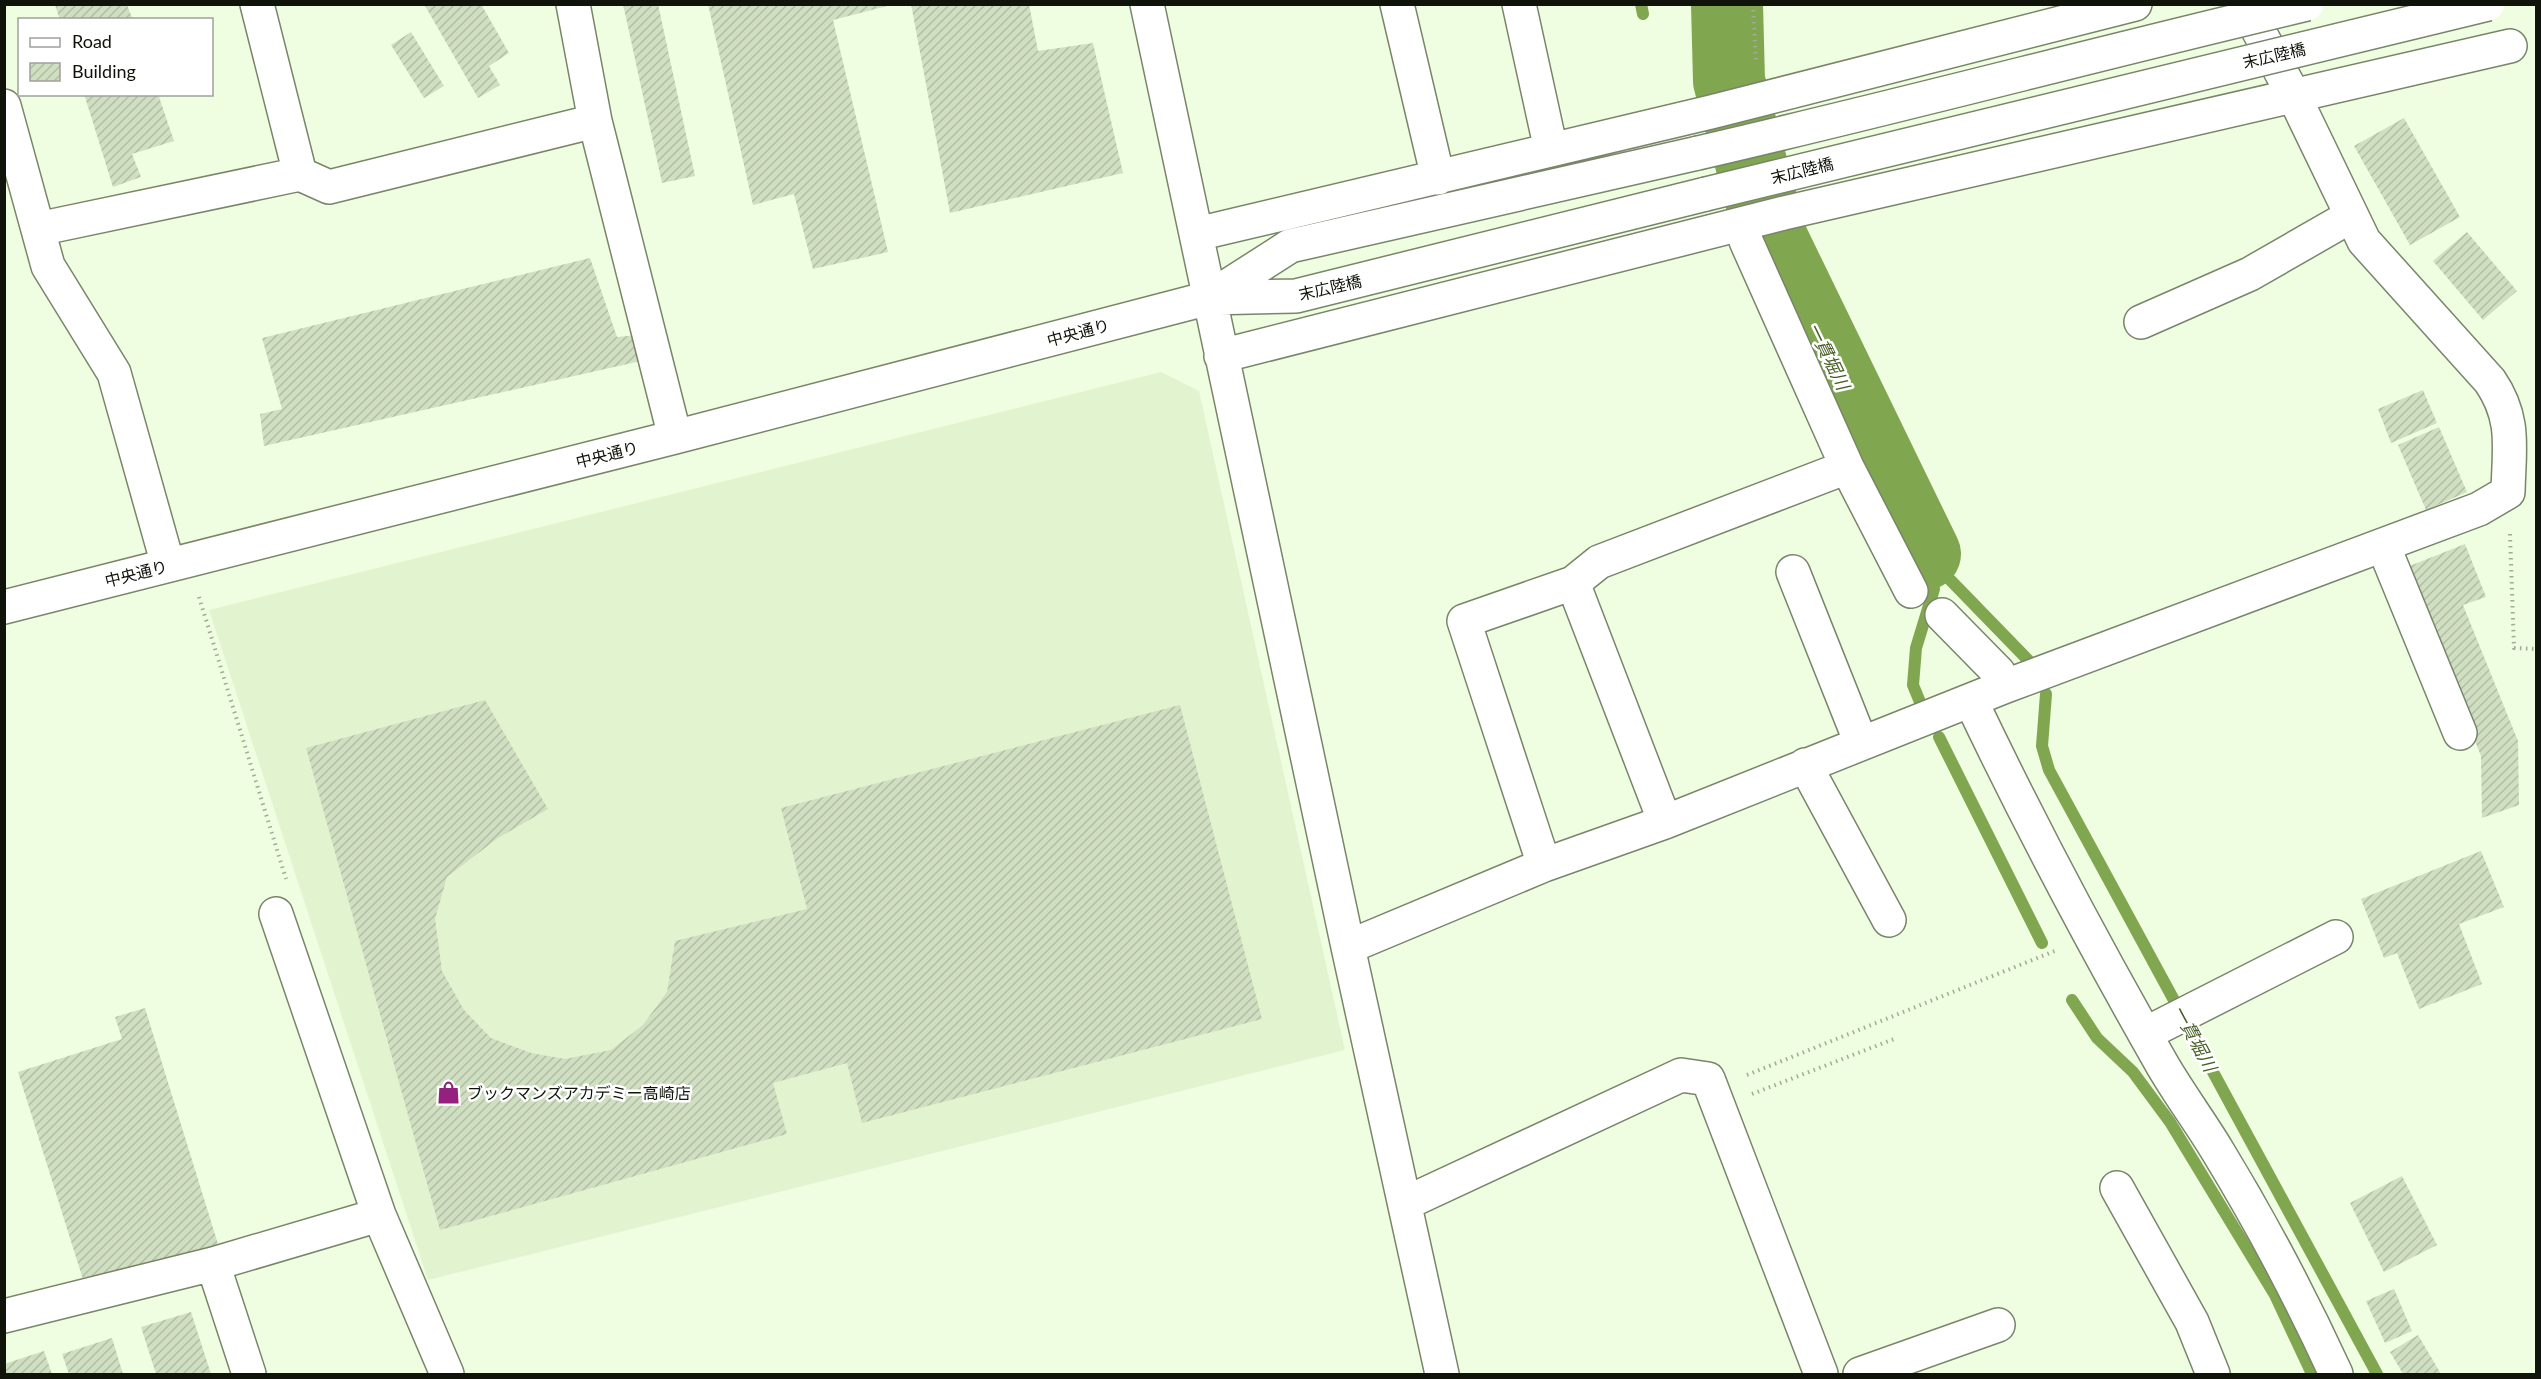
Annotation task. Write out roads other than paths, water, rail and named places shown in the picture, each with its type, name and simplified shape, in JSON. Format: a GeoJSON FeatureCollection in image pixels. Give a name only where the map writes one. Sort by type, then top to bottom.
{"type":"FeatureCollection","features":[{"type":"Feature","properties":{"kind":"street"},"geometry":{"type":"LineString","coordinates":[[257,4],[300,174]]}},
{"type":"Feature","properties":{"kind":"street"},"geometry":{"type":"LineString","coordinates":[[573,4],[595,121],[675,437]]}},
{"type":"Feature","properties":{"kind":"street"},"geometry":{"type":"LineString","coordinates":[[1146,4],[1348,947],[1443,1374]]}},
{"type":"Feature","properties":{"kind":"street"},"geometry":{"type":"LineString","coordinates":[[1397,4],[1438,178]]}},
{"type":"Feature","properties":{"kind":"street"},"geometry":{"type":"LineString","coordinates":[[1519,4],[1551,150]]}},
{"type":"Feature","properties":{"kind":"street"},"geometry":{"type":"LineString","coordinates":[[1197,234],[1711,112],[1753,88],[2135,4]]}},
{"type":"Feature","properties":{"kind":"street"},"geometry":{"type":"LineString","coordinates":[[1348,947],[1544,865],[1665,822],[2006,686],[2479,509],[2508,492],[2510,426],[2502,399],[2490,381],[2364,241],[2293,94],[2244,4]]}},
{"type":"Feature","properties":{"kind":"street"},"geometry":{"type":"LineString","coordinates":[[1209,298],[1290,246],[1861,116],[2307,4]]}},
{"type":"Feature","properties":{"kind":"street","name":"末広陸橋"},"geometry":{"type":"LineString","coordinates":[[1209,298],[1296,296],[2488,4]]}},
{"type":"Feature","properties":{"kind":"street"},"geometry":{"type":"LineString","coordinates":[[1221,356],[1745,232],[1784,213],[2293,94],[2511,46]]}},
{"type":"Feature","properties":{"kind":"street"},"geometry":{"type":"LineString","coordinates":[[4,106],[48,266],[114,373],[178,563]]}},
{"type":"Feature","properties":{"kind":"street"},"geometry":{"type":"LineString","coordinates":[[38,229],[300,174],[329,187],[595,121]]}},
{"type":"Feature","properties":{"kind":"street"},"geometry":{"type":"LineString","coordinates":[[2141,322],[2250,274],[2351,216]]}},
{"type":"Feature","properties":{"kind":"street"},"geometry":{"type":"LineString","coordinates":[[1745,232],[1847,467],[1911,591]]}},
{"type":"Feature","properties":{"kind":"street","name":"中央通り"},"geometry":{"type":"LineString","coordinates":[[4,607],[675,437],[1209,298]]}},
{"type":"Feature","properties":{"kind":"street"},"geometry":{"type":"LineString","coordinates":[[1544,865],[1464,621],[1573,583],[1599,562],[1847,467]]}},
{"type":"Feature","properties":{"kind":"street"},"geometry":{"type":"LineString","coordinates":[[2384,545],[2460,733]]}},
{"type":"Feature","properties":{"kind":"street"},"geometry":{"type":"LineString","coordinates":[[1793,572],[1861,743]]}},
{"type":"Feature","properties":{"kind":"street"},"geometry":{"type":"LineString","coordinates":[[1573,583],[1665,822]]}},
{"type":"Feature","properties":{"kind":"street"},"geometry":{"type":"LineString","coordinates":[[1942,615],[1998,672],[2006,686]]}},
{"type":"Feature","properties":{"kind":"street"},"geometry":{"type":"LineString","coordinates":[[1971,701],[2007,777],[2091,938],[2154,1030],[2164,1068],[2218,1152],[2260,1224],[2317,1331],[2336,1374]]}},
{"type":"Feature","properties":{"kind":"street"},"geometry":{"type":"LineString","coordinates":[[1805,765],[1888,920]]}},
{"type":"Feature","properties":{"kind":"street"},"geometry":{"type":"LineString","coordinates":[[276,914],[379,1215],[447,1374]]}},
{"type":"Feature","properties":{"kind":"street"},"geometry":{"type":"LineString","coordinates":[[2154,1030],[2336,938]]}},
{"type":"Feature","properties":{"kind":"street"},"geometry":{"type":"LineString","coordinates":[[1406,1203],[1681,1075],[1714,1093],[1821,1374]]}},
{"type":"Feature","properties":{"kind":"street"},"geometry":{"type":"LineString","coordinates":[[2116,1188],[2192,1322],[2213,1374]]}},
{"type":"Feature","properties":{"kind":"street"},"geometry":{"type":"LineString","coordinates":[[4,1316],[213,1264],[379,1215]]}},
{"type":"Feature","properties":{"kind":"street"},"geometry":{"type":"LineString","coordinates":[[213,1264],[249,1374]]}},
{"type":"Feature","properties":{"kind":"street"},"geometry":{"type":"LineString","coordinates":[[1860,1374],[1998,1325]]}},
{"type":"Feature","properties":{"kind":"waterway"},"geometry":{"type":"LineString","coordinates":[[1641,4],[1643,14]]}},
{"type":"Feature","properties":{"kind":"waterway","name":"一貫堀川"},"geometry":{"type":"LineString","coordinates":[[1727,4],[1729,81],[1771,237],[1925,554]]}},
{"type":"Feature","properties":{"kind":"waterway"},"geometry":{"type":"LineString","coordinates":[[1922,707],[1913,685],[1916,648],[1934,589],[1925,554]]}},
{"type":"Feature","properties":{"kind":"waterway","name":"一貫堀川"},"geometry":{"type":"LineString","coordinates":[[1926,555],[2030,662]]}},
{"type":"Feature","properties":{"kind":"waterway","name":"一貫堀川"},"geometry":{"type":"LineString","coordinates":[[2046,694],[2042,746],[2049,770],[2377,1374]]}},
{"type":"Feature","properties":{"kind":"waterway"},"geometry":{"type":"LineString","coordinates":[[1939,737],[2042,943]]}},
{"type":"Feature","properties":{"kind":"waterway"},"geometry":{"type":"LineString","coordinates":[[2072,1000],[2097,1038],[2133,1072],[2170,1122],[2275,1295],[2312,1374]]}},
{"type":"Feature","properties":{"kind":"place","name":"ブックマンズアカデミー高崎店"},"geometry":{"type":"Point","coordinates":[449,1092]}}]}
